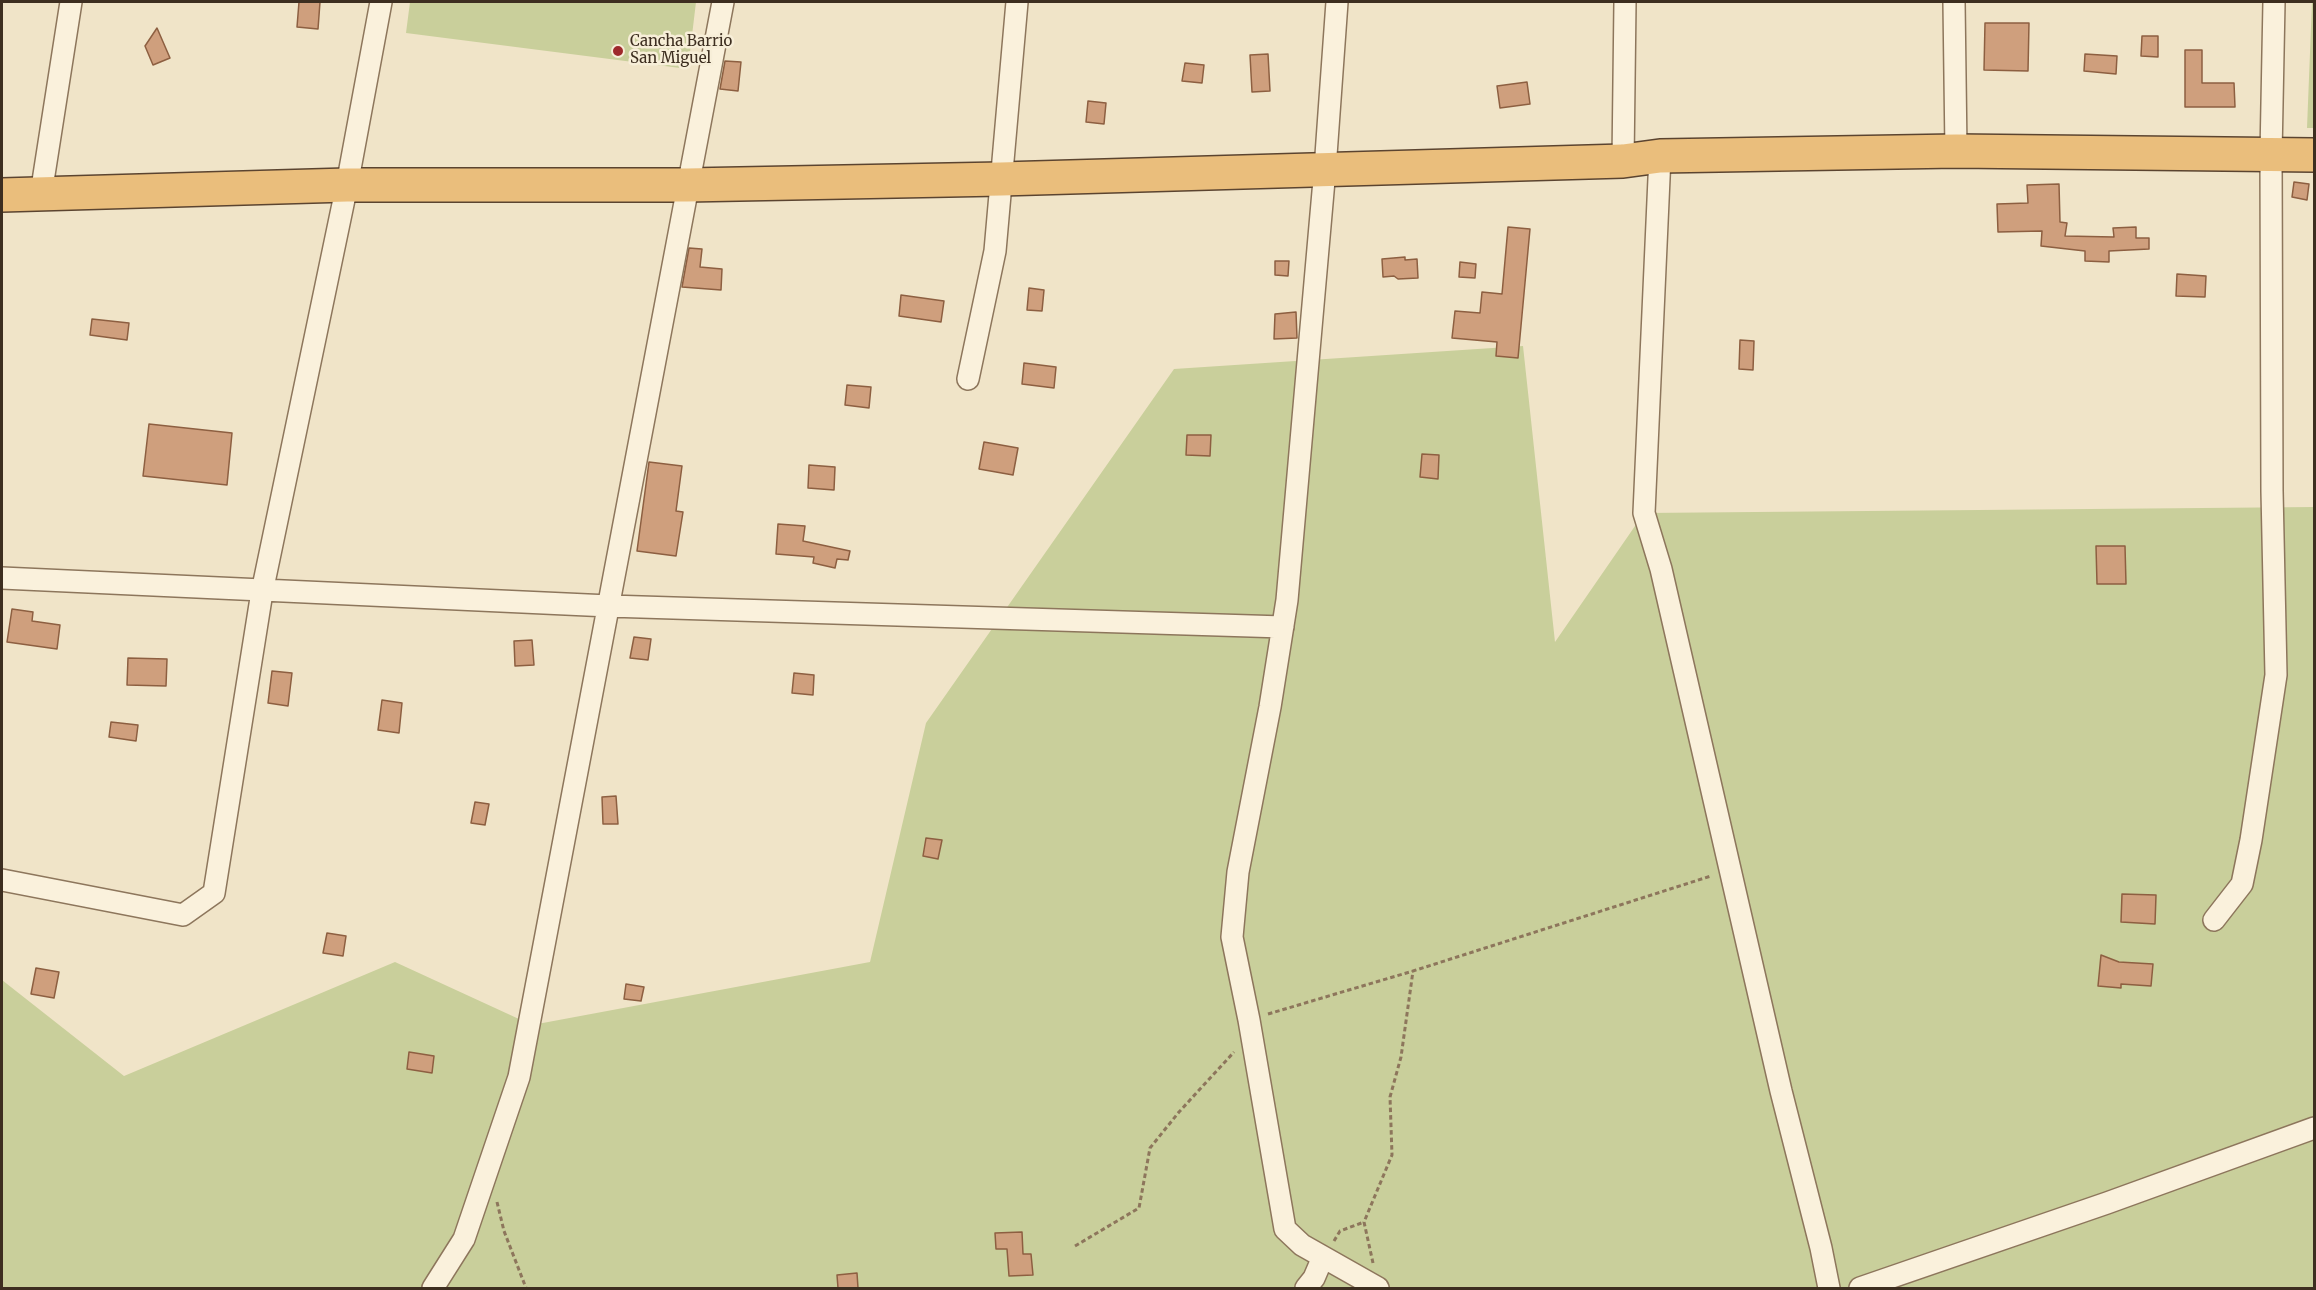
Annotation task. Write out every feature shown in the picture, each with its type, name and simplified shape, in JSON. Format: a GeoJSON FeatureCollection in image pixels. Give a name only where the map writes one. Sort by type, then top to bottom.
{"type":"FeatureCollection","features":[{"type":"Feature","properties":{"kind":"highway"},"geometry":{"type":"LineString","coordinates":[[2,195],[347,185],[687,185],[1001,179],[1623,160],[1660,156],[1956,151],[2314,155]]}},
{"type":"Feature","properties":{"kind":"street"},"geometry":{"type":"LineString","coordinates":[[41,194],[71,2]]}},
{"type":"Feature","properties":{"kind":"street"},"geometry":{"type":"LineString","coordinates":[[2,880],[183,915],[214,893],[262,592],[347,185],[381,2]]}},
{"type":"Feature","properties":{"kind":"street"},"geometry":{"type":"LineString","coordinates":[[433,1288],[464,1239],[519,1077],[723,2]]}},
{"type":"Feature","properties":{"kind":"street"},"geometry":{"type":"LineString","coordinates":[[968,379],[995,251],[1017,2]]}},
{"type":"Feature","properties":{"kind":"street"},"geometry":{"type":"LineString","coordinates":[[1337,2],[1325,169],[1287,600],[1270,706],[1238,872],[1232,937],[1249,1020],[1285,1229],[1302,1245],[1378,1288]]}},
{"type":"Feature","properties":{"kind":"street"},"geometry":{"type":"LineString","coordinates":[[1623,160],[1624,2]]}},
{"type":"Feature","properties":{"kind":"street"},"geometry":{"type":"LineString","coordinates":[[1954,2],[1956,151]]}},
{"type":"Feature","properties":{"kind":"street"},"geometry":{"type":"LineString","coordinates":[[2214,920],[2242,884],[2277,675],[2272,491],[2271,154],[2274,2]]}},
{"type":"Feature","properties":{"kind":"street"},"geometry":{"type":"LineString","coordinates":[[1660,156],[1644,513],[1661,569],[1781,1091],[1829,1288]]}},
{"type":"Feature","properties":{"kind":"street"},"geometry":{"type":"LineString","coordinates":[[2,578],[262,592],[609,606],[1283,627]]}},
{"type":"Feature","properties":{"kind":"street"},"geometry":{"type":"LineString","coordinates":[[1860,1288],[2107,1203],[2314,1128]]}},
{"type":"Feature","properties":{"kind":"street"},"geometry":{"type":"LineString","coordinates":[[1306,1288],[1314,1278],[1323,1257]]}},
{"type":"Feature","properties":{"kind":"path"},"geometry":{"type":"LineString","coordinates":[[1075,1246],[1139,1208],[1150,1148],[1179,1112],[1233,1053],[1249,1020],[1413,971],[1730,870]]}},
{"type":"Feature","properties":{"kind":"path"},"geometry":{"type":"LineString","coordinates":[[1374,1266],[1364,1222],[1392,1155],[1390,1097],[1401,1057],[1413,971]]}},
{"type":"Feature","properties":{"kind":"path"},"geometry":{"type":"LineString","coordinates":[[489,1165],[504,1231],[526,1288]]}},
{"type":"Feature","properties":{"kind":"path"},"geometry":{"type":"LineString","coordinates":[[1323,1257],[1340,1231],[1364,1222]]}},
{"type":"Feature","properties":{"kind":"green space","name":"Cancha Barrio San Miguel"},"geometry":{"type":"Polygon","coordinates":[[[410,2],[696,2],[688,69],[406,33],[410,2]]]}},
{"type":"Feature","properties":{"kind":"green space"},"geometry":{"type":"Polygon","coordinates":[[[2312,2],[2314,2],[2314,128],[2307,128],[2312,2]]]}},
{"type":"Feature","properties":{"kind":"green space"},"geometry":{"type":"Polygon","coordinates":[[[1523,346],[1555,642],[1644,513],[2314,507],[2314,1288],[2,1288],[2,980],[124,1076],[395,962],[532,1025],[870,962],[926,723],[1174,369],[1523,346]]]}},
{"type":"Feature","properties":{"kind":"building"},"geometry":{"type":"Polygon","coordinates":[[[299,2],[320,2],[318,29],[297,27],[299,2]]]}},
{"type":"Feature","properties":{"kind":"building"},"geometry":{"type":"Polygon","coordinates":[[[1985,23],[2029,23],[2028,71],[1984,70],[1985,23]]]}},
{"type":"Feature","properties":{"kind":"building"},"geometry":{"type":"Polygon","coordinates":[[[157,28],[170,58],[153,65],[145,46],[157,28]]]}},
{"type":"Feature","properties":{"kind":"building"},"geometry":{"type":"Polygon","coordinates":[[[2142,36],[2158,36],[2158,57],[2141,56],[2142,36]]]}},
{"type":"Feature","properties":{"kind":"building"},"geometry":{"type":"Polygon","coordinates":[[[2185,50],[2202,50],[2202,83],[2234,83],[2235,107],[2185,107],[2185,50]]]}},
{"type":"Feature","properties":{"kind":"building"},"geometry":{"type":"Polygon","coordinates":[[[1268,54],[1270,91],[1252,92],[1250,55],[1268,54]]]}},
{"type":"Feature","properties":{"kind":"building"},"geometry":{"type":"Polygon","coordinates":[[[2085,54],[2117,56],[2116,74],[2084,71],[2085,54]]]}},
{"type":"Feature","properties":{"kind":"building"},"geometry":{"type":"Polygon","coordinates":[[[725,61],[741,62],[738,91],[720,89],[725,61]]]}},
{"type":"Feature","properties":{"kind":"building"},"geometry":{"type":"Polygon","coordinates":[[[1185,63],[1204,65],[1202,83],[1182,81],[1185,63]]]}},
{"type":"Feature","properties":{"kind":"building"},"geometry":{"type":"Polygon","coordinates":[[[1527,82],[1530,104],[1500,108],[1497,86],[1527,82]]]}},
{"type":"Feature","properties":{"kind":"building"},"geometry":{"type":"Polygon","coordinates":[[[1088,101],[1106,103],[1104,124],[1086,122],[1088,101]]]}},
{"type":"Feature","properties":{"kind":"building"},"geometry":{"type":"Polygon","coordinates":[[[2294,182],[2309,184],[2307,200],[2292,197],[2294,182]]]}},
{"type":"Feature","properties":{"kind":"building"},"geometry":{"type":"Polygon","coordinates":[[[2059,184],[2060,222],[2067,223],[2065,236],[2114,237],[2113,228],[2136,227],[2136,238],[2149,238],[2149,249],[2109,251],[2109,262],[2085,261],[2085,251],[2041,246],[2042,231],[1998,232],[1997,204],[2028,203],[2027,185],[2059,184]]]}},
{"type":"Feature","properties":{"kind":"building"},"geometry":{"type":"Polygon","coordinates":[[[1508,227],[1530,229],[1518,358],[1496,356],[1497,342],[1452,338],[1455,311],[1480,313],[1482,292],[1502,294],[1508,227]]]}},
{"type":"Feature","properties":{"kind":"building"},"geometry":{"type":"Polygon","coordinates":[[[689,248],[702,249],[700,267],[722,269],[721,290],[682,287],[689,248]]]}},
{"type":"Feature","properties":{"kind":"building"},"geometry":{"type":"Polygon","coordinates":[[[1405,257],[1405,260],[1417,259],[1418,278],[1383,277],[1382,259],[1405,257]]]}},
{"type":"Feature","properties":{"kind":"building"},"geometry":{"type":"Polygon","coordinates":[[[1275,261],[1289,261],[1288,276],[1275,275],[1275,261]]]}},
{"type":"Feature","properties":{"kind":"building"},"geometry":{"type":"Polygon","coordinates":[[[1460,262],[1476,264],[1475,278],[1459,277],[1460,262]]]}},
{"type":"Feature","properties":{"kind":"building"},"geometry":{"type":"Polygon","coordinates":[[[2177,274],[2206,276],[2205,297],[2176,296],[2177,274]]]}},
{"type":"Feature","properties":{"kind":"building"},"geometry":{"type":"Polygon","coordinates":[[[1029,288],[1044,290],[1042,311],[1027,310],[1029,288]]]}},
{"type":"Feature","properties":{"kind":"building"},"geometry":{"type":"Polygon","coordinates":[[[901,295],[944,301],[941,322],[899,316],[901,295]]]}},
{"type":"Feature","properties":{"kind":"building"},"geometry":{"type":"Polygon","coordinates":[[[1296,312],[1297,338],[1274,339],[1275,314],[1296,312]]]}},
{"type":"Feature","properties":{"kind":"building"},"geometry":{"type":"Polygon","coordinates":[[[92,319],[129,323],[127,340],[90,335],[92,319]]]}},
{"type":"Feature","properties":{"kind":"building"},"geometry":{"type":"Polygon","coordinates":[[[1740,340],[1754,341],[1753,370],[1739,369],[1740,340]]]}},
{"type":"Feature","properties":{"kind":"building"},"geometry":{"type":"Polygon","coordinates":[[[1024,363],[1056,367],[1054,388],[1022,384],[1024,363]]]}},
{"type":"Feature","properties":{"kind":"building"},"geometry":{"type":"Polygon","coordinates":[[[847,385],[871,387],[869,408],[845,405],[847,385]]]}},
{"type":"Feature","properties":{"kind":"building"},"geometry":{"type":"Polygon","coordinates":[[[149,424],[232,433],[227,485],[143,476],[149,424]]]}},
{"type":"Feature","properties":{"kind":"building"},"geometry":{"type":"Polygon","coordinates":[[[1187,435],[1211,435],[1210,456],[1186,455],[1187,435]]]}},
{"type":"Feature","properties":{"kind":"building"},"geometry":{"type":"Polygon","coordinates":[[[984,442],[1018,448],[1013,475],[979,469],[984,442]]]}},
{"type":"Feature","properties":{"kind":"building"},"geometry":{"type":"Polygon","coordinates":[[[1422,454],[1439,455],[1438,479],[1420,477],[1422,454]]]}},
{"type":"Feature","properties":{"kind":"building"},"geometry":{"type":"Polygon","coordinates":[[[649,462],[682,466],[676,511],[683,512],[676,556],[637,551],[649,462]]]}},
{"type":"Feature","properties":{"kind":"building"},"geometry":{"type":"Polygon","coordinates":[[[809,465],[835,467],[834,490],[808,488],[809,465]]]}},
{"type":"Feature","properties":{"kind":"building"},"geometry":{"type":"Polygon","coordinates":[[[778,524],[805,526],[803,541],[850,551],[848,560],[837,559],[835,568],[813,563],[814,557],[776,554],[778,524]]]}},
{"type":"Feature","properties":{"kind":"building"},"geometry":{"type":"Polygon","coordinates":[[[2096,546],[2125,546],[2126,584],[2097,584],[2096,546]]]}},
{"type":"Feature","properties":{"kind":"building"},"geometry":{"type":"Polygon","coordinates":[[[12,609],[33,612],[32,621],[60,625],[57,649],[7,642],[12,609]]]}},
{"type":"Feature","properties":{"kind":"building"},"geometry":{"type":"Polygon","coordinates":[[[634,637],[651,639],[648,660],[630,658],[634,637]]]}},
{"type":"Feature","properties":{"kind":"building"},"geometry":{"type":"Polygon","coordinates":[[[532,640],[534,665],[515,666],[514,641],[532,640]]]}},
{"type":"Feature","properties":{"kind":"building"},"geometry":{"type":"Polygon","coordinates":[[[128,658],[167,659],[166,686],[127,685],[128,658]]]}},
{"type":"Feature","properties":{"kind":"building"},"geometry":{"type":"Polygon","coordinates":[[[272,671],[292,673],[288,706],[268,703],[272,671]]]}},
{"type":"Feature","properties":{"kind":"building"},"geometry":{"type":"Polygon","coordinates":[[[794,673],[814,675],[813,695],[792,693],[794,673]]]}},
{"type":"Feature","properties":{"kind":"building"},"geometry":{"type":"Polygon","coordinates":[[[382,700],[402,703],[399,733],[378,730],[382,700]]]}},
{"type":"Feature","properties":{"kind":"building"},"geometry":{"type":"Polygon","coordinates":[[[111,722],[138,725],[136,741],[109,737],[111,722]]]}},
{"type":"Feature","properties":{"kind":"building"},"geometry":{"type":"Polygon","coordinates":[[[616,796],[618,824],[603,824],[602,797],[616,796]]]}},
{"type":"Feature","properties":{"kind":"building"},"geometry":{"type":"Polygon","coordinates":[[[475,802],[489,804],[485,825],[471,823],[475,802]]]}},
{"type":"Feature","properties":{"kind":"building"},"geometry":{"type":"Polygon","coordinates":[[[926,838],[942,840],[938,859],[923,856],[926,838]]]}},
{"type":"Feature","properties":{"kind":"building"},"geometry":{"type":"Polygon","coordinates":[[[2122,894],[2156,895],[2155,924],[2121,922],[2122,894]]]}},
{"type":"Feature","properties":{"kind":"building"},"geometry":{"type":"Polygon","coordinates":[[[327,933],[346,936],[343,956],[323,953],[327,933]]]}},
{"type":"Feature","properties":{"kind":"building"},"geometry":{"type":"Polygon","coordinates":[[[2101,955],[2119,962],[2153,964],[2151,986],[2121,984],[2121,988],[2098,986],[2101,955]]]}},
{"type":"Feature","properties":{"kind":"building"},"geometry":{"type":"Polygon","coordinates":[[[36,968],[59,972],[54,998],[31,994],[36,968]]]}},
{"type":"Feature","properties":{"kind":"building"},"geometry":{"type":"Polygon","coordinates":[[[626,984],[644,987],[641,1001],[624,999],[626,984]]]}},
{"type":"Feature","properties":{"kind":"building"},"geometry":{"type":"Polygon","coordinates":[[[409,1052],[434,1056],[432,1073],[407,1069],[409,1052]]]}},
{"type":"Feature","properties":{"kind":"building"},"geometry":{"type":"Polygon","coordinates":[[[1022,1232],[1023,1254],[1031,1254],[1033,1275],[1009,1276],[1007,1249],[996,1249],[995,1233],[1022,1232]]]}},
{"type":"Feature","properties":{"kind":"building"},"geometry":{"type":"Polygon","coordinates":[[[857,1273],[858,1288],[838,1288],[837,1275],[857,1273]]]}},
{"type":"Feature","properties":{"kind":"place","name":"Cancha Barrio San Miguel"},"geometry":{"type":"Point","coordinates":[618,51]}}]}
